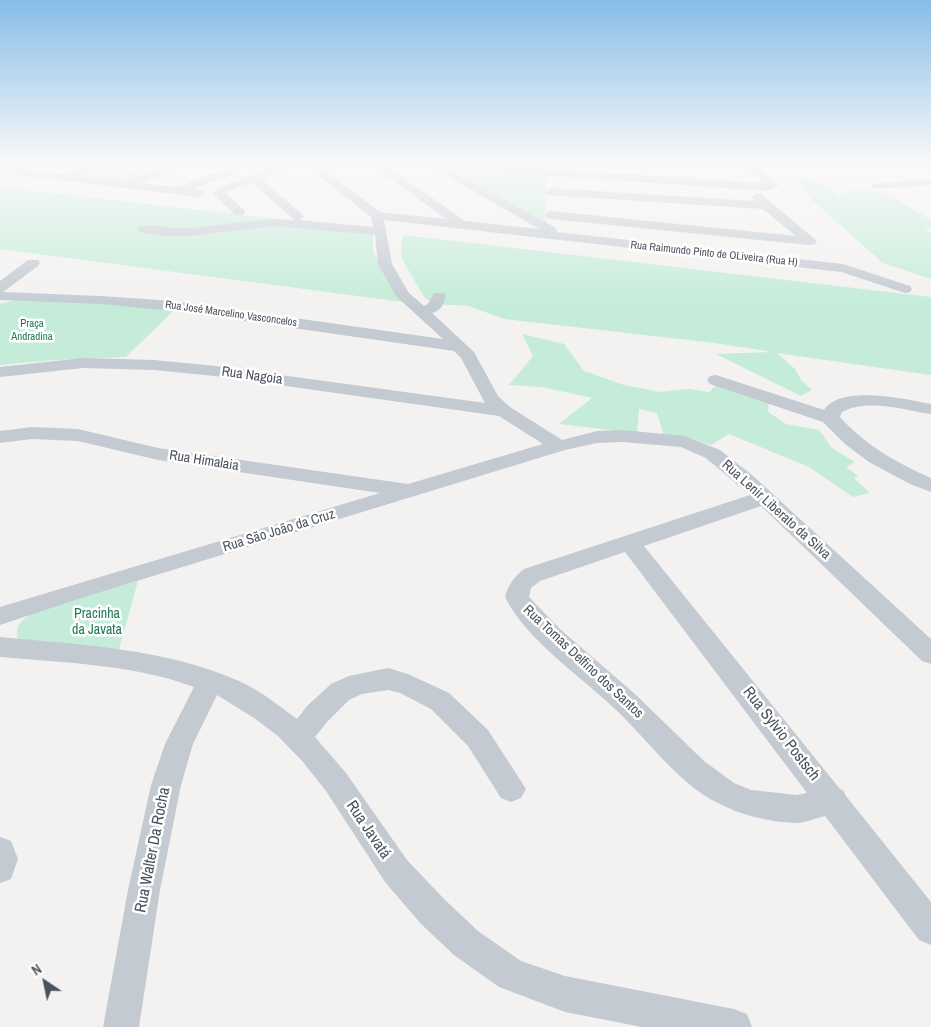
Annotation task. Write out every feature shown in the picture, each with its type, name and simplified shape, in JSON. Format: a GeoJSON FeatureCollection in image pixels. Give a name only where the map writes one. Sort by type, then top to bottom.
{"type":"FeatureCollection","features":[{"type":"Feature","properties":{"kind":"street"},"geometry":{"type":"LineString","coordinates":[[293,213],[298,217]]}},
{"type":"Feature","properties":{"kind":"street"},"geometry":{"type":"LineString","coordinates":[[374,213],[377,215],[381,232],[385,264],[403,296],[460,347],[474,365],[491,399],[504,411],[559,446]]}},
{"type":"Feature","properties":{"kind":"street"},"geometry":{"type":"LineString","coordinates":[[446,213],[466,227]]}},
{"type":"Feature","properties":{"kind":"street"},"geometry":{"type":"LineString","coordinates":[[515,213],[550,233],[551,215],[809,241]]}},
{"type":"Feature","properties":{"kind":"street"},"geometry":{"type":"LineString","coordinates":[[775,213],[843,268],[905,289]]}},
{"type":"Feature","properties":{"kind":"street","name":"Rua Raimundo Pinto de OLiveira (Rua H)"},"geometry":{"type":"LineString","coordinates":[[377,215],[466,227],[550,233],[843,268]]}},
{"type":"Feature","properties":{"kind":"street"},"geometry":{"type":"LineString","coordinates":[[143,229],[165,232],[189,232],[274,222],[381,232]]}},
{"type":"Feature","properties":{"kind":"street"},"geometry":{"type":"LineString","coordinates":[[0,288],[33,263]]}},
{"type":"Feature","properties":{"kind":"street","name":"Rua José Marcelino Vasconcelos"},"geometry":{"type":"LineString","coordinates":[[0,296],[138,302],[393,336],[460,347]]}},
{"type":"Feature","properties":{"kind":"street"},"geometry":{"type":"LineString","coordinates":[[420,312],[435,307],[439,296]]}},
{"type":"Feature","properties":{"kind":"street","name":"Rua Nagoia"},"geometry":{"type":"LineString","coordinates":[[0,372],[83,363],[154,365],[216,371],[504,411]]}},
{"type":"Feature","properties":{"kind":"street"},"geometry":{"type":"LineString","coordinates":[[716,380],[830,418],[847,436],[875,458],[931,486]]}},
{"type":"Feature","properties":{"kind":"street"},"geometry":{"type":"LineString","coordinates":[[830,418],[830,412],[834,406],[852,401],[931,409]]}},
{"type":"Feature","properties":{"kind":"street","name":"Rua Himalaia"},"geometry":{"type":"LineString","coordinates":[[0,437],[32,433],[78,435],[158,454],[408,490]]}},
{"type":"Feature","properties":{"kind":"street","name":"Rua Lenir Liberato da Silva"},"geometry":{"type":"LineString","coordinates":[[559,446],[597,437],[643,437],[686,442],[713,454],[745,479],[931,654]]}},
{"type":"Feature","properties":{"kind":"street","name":"Rua São João da Cruz"},"geometry":{"type":"LineString","coordinates":[[8,613],[408,490],[559,446]]}},
{"type":"Feature","properties":{"kind":"street","name":"Rua Tomas Delfino dos Santos"},"geometry":{"type":"LineString","coordinates":[[764,498],[532,575],[523,582],[519,589],[518,597],[522,606],[552,638],[626,702],[694,770],[724,792],[749,804],[797,809],[833,800]]}},
{"type":"Feature","properties":{"kind":"street","name":"Rua Sylvio Postsch"},"geometry":{"type":"LineString","coordinates":[[629,542],[833,800],[931,928]]}},
{"type":"Feature","properties":{"kind":"street"},"geometry":{"type":"LineString","coordinates":[[4,647],[4,631],[8,613]]}},
{"type":"Feature","properties":{"kind":"street","name":"Rua Javatá"},"geometry":{"type":"LineString","coordinates":[[4,647],[127,659],[177,670],[230,689],[264,710],[313,753],[336,782],[402,878],[433,912],[466,943],[510,975],[565,994],[734,1027]]}},
{"type":"Feature","properties":{"kind":"street"},"geometry":{"type":"LineString","coordinates":[[298,738],[317,714],[340,692],[358,684],[388,679],[408,685],[440,701],[478,738],[511,789]]}},
{"type":"Feature","properties":{"kind":"street","name":"Rua Walter Da Rocha"},"geometry":{"type":"LineString","coordinates":[[121,1027],[144,890],[166,785],[179,744],[210,681]]}},
{"type":"Feature","properties":{"kind":"street"},"geometry":{"type":"LineString","coordinates":[[0,852],[2,859],[0,868]]}},
{"type":"Feature","properties":{"kind":"green space"},"geometry":{"type":"Polygon","coordinates":[[[0,213],[225,213],[373,230],[373,252],[403,302],[0,249],[0,213]]]}},
{"type":"Feature","properties":{"kind":"green space"},"geometry":{"type":"Polygon","coordinates":[[[524,213],[545,213],[545,224],[524,213]]]}},
{"type":"Feature","properties":{"kind":"green space"},"geometry":{"type":"Polygon","coordinates":[[[826,213],[920,213],[931,219],[931,228],[925,230],[931,233],[931,279],[883,263],[826,213]]]}},
{"type":"Feature","properties":{"kind":"green space"},"geometry":{"type":"Polygon","coordinates":[[[404,235],[931,297],[931,375],[777,353],[795,369],[801,380],[812,390],[801,396],[716,354],[772,352],[715,343],[504,319],[469,306],[434,304],[424,297],[402,259],[401,242],[404,235]]]}},
{"type":"Feature","properties":{"kind":"green space","name":"Praça Andradina"},"geometry":{"type":"Polygon","coordinates":[[[18,299],[176,308],[126,357],[0,365],[0,304],[18,299]]]}},
{"type":"Feature","properties":{"kind":"green space"},"geometry":{"type":"Polygon","coordinates":[[[522,334],[564,344],[584,371],[624,385],[660,392],[688,389],[709,392],[716,385],[769,399],[768,412],[786,424],[819,430],[832,448],[855,462],[846,467],[858,476],[854,478],[870,493],[853,497],[809,467],[729,434],[711,445],[693,439],[664,436],[657,413],[639,409],[637,433],[559,424],[592,398],[542,387],[509,385],[533,356],[522,334]]]}},
{"type":"Feature","properties":{"kind":"green space","name":"Pracinha da Javata"},"geometry":{"type":"Polygon","coordinates":[[[138,581],[118,653],[18,640],[19,624],[30,615],[76,597],[138,581]]]}}]}
